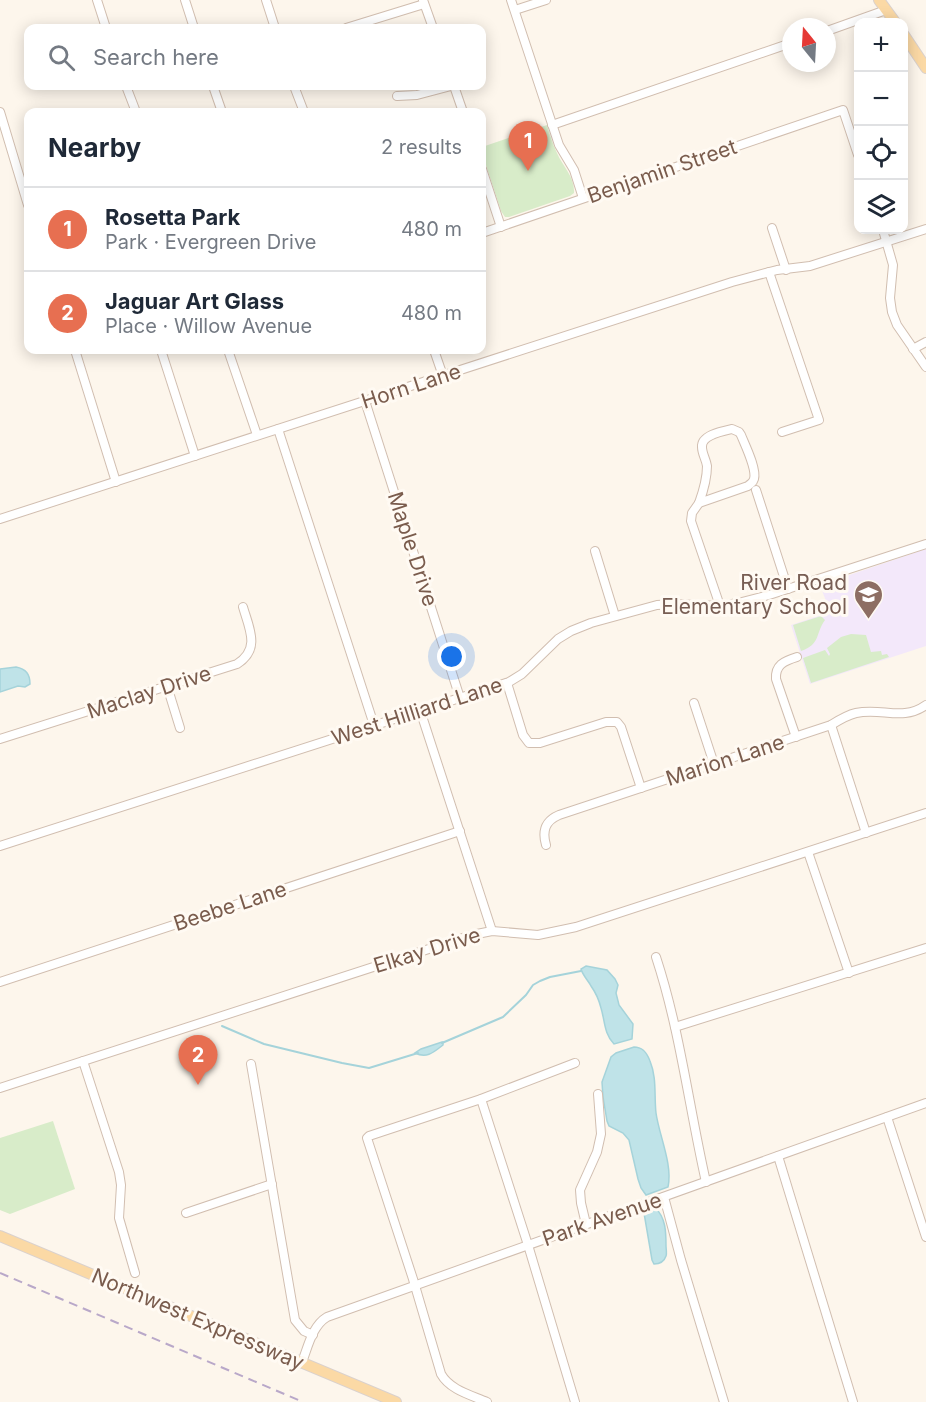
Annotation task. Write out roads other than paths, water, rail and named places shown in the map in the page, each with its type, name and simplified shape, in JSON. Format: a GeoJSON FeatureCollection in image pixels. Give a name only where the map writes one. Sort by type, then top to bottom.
{"type":"FeatureCollection","features":[{"type":"Feature","properties":{"kind":"main road"},"geometry":{"type":"LineString","coordinates":[[879,0],[892,18]]}},
{"type":"Feature","properties":{"kind":"main road"},"geometry":{"type":"LineString","coordinates":[[908,42],[926,68]]}},
{"type":"Feature","properties":{"kind":"main road","name":"Northwest Expressway"},"geometry":{"type":"LineString","coordinates":[[0,1236],[396,1402]]}},
{"type":"Feature","properties":{"kind":"street"},"geometry":{"type":"LineString","coordinates":[[97,0],[105,24]]}},
{"type":"Feature","properties":{"kind":"street"},"geometry":{"type":"LineString","coordinates":[[185,0],[193,24]]}},
{"type":"Feature","properties":{"kind":"street"},"geometry":{"type":"LineString","coordinates":[[266,0],[274,24]]}},
{"type":"Feature","properties":{"kind":"street"},"geometry":{"type":"LineString","coordinates":[[511,0],[561,151],[574,170],[583,198]]}},
{"type":"Feature","properties":{"kind":"street"},"geometry":{"type":"LineString","coordinates":[[515,10],[546,0]]}},
{"type":"Feature","properties":{"kind":"street"},"geometry":{"type":"LineString","coordinates":[[358,24],[424,2],[431,24]]}},
{"type":"Feature","properties":{"kind":"street"},"geometry":{"type":"LineString","coordinates":[[836,28],[886,10]]}},
{"type":"Feature","properties":{"kind":"street"},"geometry":{"type":"LineString","coordinates":[[552,124],[782,46]]}},
{"type":"Feature","properties":{"kind":"street"},"geometry":{"type":"LineString","coordinates":[[128,90],[134,108]]}},
{"type":"Feature","properties":{"kind":"street"},"geometry":{"type":"LineString","coordinates":[[214,90],[221,108]]}},
{"type":"Feature","properties":{"kind":"street"},"geometry":{"type":"LineString","coordinates":[[296,90],[302,108]]}},
{"type":"Feature","properties":{"kind":"street"},"geometry":{"type":"LineString","coordinates":[[397,96],[417,95],[437,90]]}},
{"type":"Feature","properties":{"kind":"street"},"geometry":{"type":"LineString","coordinates":[[455,90],[461,108]]}},
{"type":"Feature","properties":{"kind":"street","name":"Benjamin Street"},"geometry":{"type":"LineString","coordinates":[[486,232],[843,110],[854,143]]}},
{"type":"Feature","properties":{"kind":"street"},"geometry":{"type":"LineString","coordinates":[[0,112],[24,192]]}},
{"type":"Feature","properties":{"kind":"street"},"geometry":{"type":"LineString","coordinates":[[486,181],[501,227]]}},
{"type":"Feature","properties":{"kind":"street"},"geometry":{"type":"LineString","coordinates":[[772,228],[786,270]]}},
{"type":"Feature","properties":{"kind":"street","name":"Horn Lane"},"geometry":{"type":"LineString","coordinates":[[0,517],[116,482],[732,282],[769,272],[810,266],[926,229]]}},
{"type":"Feature","properties":{"kind":"street"},"geometry":{"type":"LineString","coordinates":[[885,234],[894,265],[890,298],[892,312],[897,325],[926,367]]}},
{"type":"Feature","properties":{"kind":"street"},"geometry":{"type":"LineString","coordinates":[[769,272],[819,420],[782,432]]}},
{"type":"Feature","properties":{"kind":"street"},"geometry":{"type":"LineString","coordinates":[[914,349],[926,342]]}},
{"type":"Feature","properties":{"kind":"street"},"geometry":{"type":"LineString","coordinates":[[76,354],[116,482]]}},
{"type":"Feature","properties":{"kind":"street"},"geometry":{"type":"LineString","coordinates":[[161,354],[195,456]]}},
{"type":"Feature","properties":{"kind":"street"},"geometry":{"type":"LineString","coordinates":[[229,354],[257,435]]}},
{"type":"Feature","properties":{"kind":"street"},"geometry":{"type":"LineString","coordinates":[[435,354],[443,376]]}},
{"type":"Feature","properties":{"kind":"street","name":"Maple Drive"},"geometry":{"type":"LineString","coordinates":[[365,401],[460,698]]}},
{"type":"Feature","properties":{"kind":"street"},"geometry":{"type":"LineString","coordinates":[[278,429],[374,725]]}},
{"type":"Feature","properties":{"kind":"street"},"geometry":{"type":"LineString","coordinates":[[699,503],[747,486],[755,477],[741,435],[736,430],[709,436],[702,442],[707,466],[704,487],[699,503],[691,515],[720,606]]}},
{"type":"Feature","properties":{"kind":"street"},"geometry":{"type":"LineString","coordinates":[[756,489],[788,589]]}},
{"type":"Feature","properties":{"kind":"street","name":"West Hilliard Lane"},"geometry":{"type":"LineString","coordinates":[[0,846],[507,683],[522,674],[565,634],[579,627],[657,605],[720,606],[751,600],[926,544]]}},
{"type":"Feature","properties":{"kind":"street"},"geometry":{"type":"LineString","coordinates":[[595,551],[615,616]]}},
{"type":"Feature","properties":{"kind":"street","name":"Maclay Drive"},"geometry":{"type":"LineString","coordinates":[[0,740],[237,664],[246,657],[252,646],[243,607]]}},
{"type":"Feature","properties":{"kind":"street"},"geometry":{"type":"LineString","coordinates":[[796,737],[776,680],[776,673],[780,665],[797,657]]}},
{"type":"Feature","properties":{"kind":"street"},"geometry":{"type":"LineString","coordinates":[[507,683],[525,744],[540,743],[618,719],[641,788]]}},
{"type":"Feature","properties":{"kind":"street"},"geometry":{"type":"LineString","coordinates":[[167,686],[180,728]]}},
{"type":"Feature","properties":{"kind":"street"},"geometry":{"type":"LineString","coordinates":[[694,703],[714,764]]}},
{"type":"Feature","properties":{"kind":"street","name":"Marion Lane"},"geometry":{"type":"LineString","coordinates":[[546,845],[544,829],[554,817],[831,725],[855,713],[899,714],[914,712],[926,705]]}},
{"type":"Feature","properties":{"kind":"street"},"geometry":{"type":"LineString","coordinates":[[420,710],[492,931]]}},
{"type":"Feature","properties":{"kind":"street"},"geometry":{"type":"LineString","coordinates":[[831,725],[866,833]]}},
{"type":"Feature","properties":{"kind":"street","name":"Elkay Drive"},"geometry":{"type":"LineString","coordinates":[[0,1088],[472,935],[492,931],[538,935],[565,930],[926,813]]}},
{"type":"Feature","properties":{"kind":"street","name":"Beebe Lane"},"geometry":{"type":"LineString","coordinates":[[0,982],[460,831]]}},
{"type":"Feature","properties":{"kind":"street"},"geometry":{"type":"LineString","coordinates":[[808,852],[849,973]]}},
{"type":"Feature","properties":{"kind":"street"},"geometry":{"type":"LineString","coordinates":[[675,1027],[926,948]]}},
{"type":"Feature","properties":{"kind":"street"},"geometry":{"type":"LineString","coordinates":[[656,957],[675,1027],[706,1182]]}},
{"type":"Feature","properties":{"kind":"street"},"geometry":{"type":"LineString","coordinates":[[83,1061],[119,1172],[121,1185],[119,1218],[135,1273]]}},
{"type":"Feature","properties":{"kind":"street"},"geometry":{"type":"LineString","coordinates":[[487,1402],[455,1388],[444,1380],[441,1374],[367,1140],[369,1136],[481,1099],[574,1063]]}},
{"type":"Feature","properties":{"kind":"street"},"geometry":{"type":"LineString","coordinates":[[251,1064],[295,1320],[304,1331],[313,1335]]}},
{"type":"Feature","properties":{"kind":"street"},"geometry":{"type":"LineString","coordinates":[[586,1224],[580,1190],[597,1152],[601,1134],[598,1094]]}},
{"type":"Feature","properties":{"kind":"street"},"geometry":{"type":"LineString","coordinates":[[481,1099],[575,1402]]}},
{"type":"Feature","properties":{"kind":"street","name":"Park Avenue"},"geometry":{"type":"LineString","coordinates":[[302,1362],[318,1325],[327,1317],[926,1103]]}},
{"type":"Feature","properties":{"kind":"street"},"geometry":{"type":"LineString","coordinates":[[887,1117],[925,1232]]}},
{"type":"Feature","properties":{"kind":"street"},"geometry":{"type":"LineString","coordinates":[[778,1156],[853,1402]]}},
{"type":"Feature","properties":{"kind":"street"},"geometry":{"type":"LineString","coordinates":[[186,1213],[272,1184]]}},
{"type":"Feature","properties":{"kind":"street"},"geometry":{"type":"LineString","coordinates":[[664,1197],[724,1402]]}},
{"type":"Feature","properties":{"kind":"water"},"geometry":{"type":"Polygon","coordinates":[[[16,667],[27,672],[30,684],[0,692],[0,669],[16,667]]]}},
{"type":"Feature","properties":{"kind":"water"},"geometry":{"type":"Polygon","coordinates":[[[586,966],[607,970],[615,979],[618,985],[616,993],[619,1005],[633,1024],[632,1039],[614,1044],[611,1040],[598,999],[581,969],[586,966]]]}},
{"type":"Feature","properties":{"kind":"water"},"geometry":{"type":"Polygon","coordinates":[[[443,1042],[443,1045],[430,1054],[415,1053],[421,1049],[443,1042]]]}},
{"type":"Feature","properties":{"kind":"water"},"geometry":{"type":"Polygon","coordinates":[[[634,1047],[644,1051],[652,1067],[656,1113],[669,1169],[668,1187],[646,1195],[638,1179],[629,1140],[623,1133],[609,1126],[603,1097],[602,1082],[611,1057],[634,1047]]]}},
{"type":"Feature","properties":{"kind":"water"},"geometry":{"type":"Polygon","coordinates":[[[651,1208],[659,1212],[665,1231],[666,1255],[663,1261],[656,1264],[652,1260],[644,1213],[645,1210],[651,1208]]]}},
{"type":"Feature","properties":{"kind":"waterway"},"geometry":{"type":"LineString","coordinates":[[442,1043],[503,1017],[533,985],[540,981],[581,971]]}},
{"type":"Feature","properties":{"kind":"waterway"},"geometry":{"type":"LineString","coordinates":[[222,1026],[264,1044],[369,1068],[418,1053]]}},
{"type":"Feature","properties":{"kind":"railway"},"geometry":{"type":"LineString","coordinates":[[0,1273],[303,1402]]}},
{"type":"Feature","properties":{"kind":"place","name":"Rosetta Park"},"geometry":{"type":"Point","coordinates":[528,171]}},
{"type":"Feature","properties":{"kind":"place","name":"River Road Elementary School"},"geometry":{"type":"Point","coordinates":[868,620]}},
{"type":"Feature","properties":{"kind":"place","name":"Jaguar Art Glass"},"geometry":{"type":"Point","coordinates":[198,1085]}}]}
